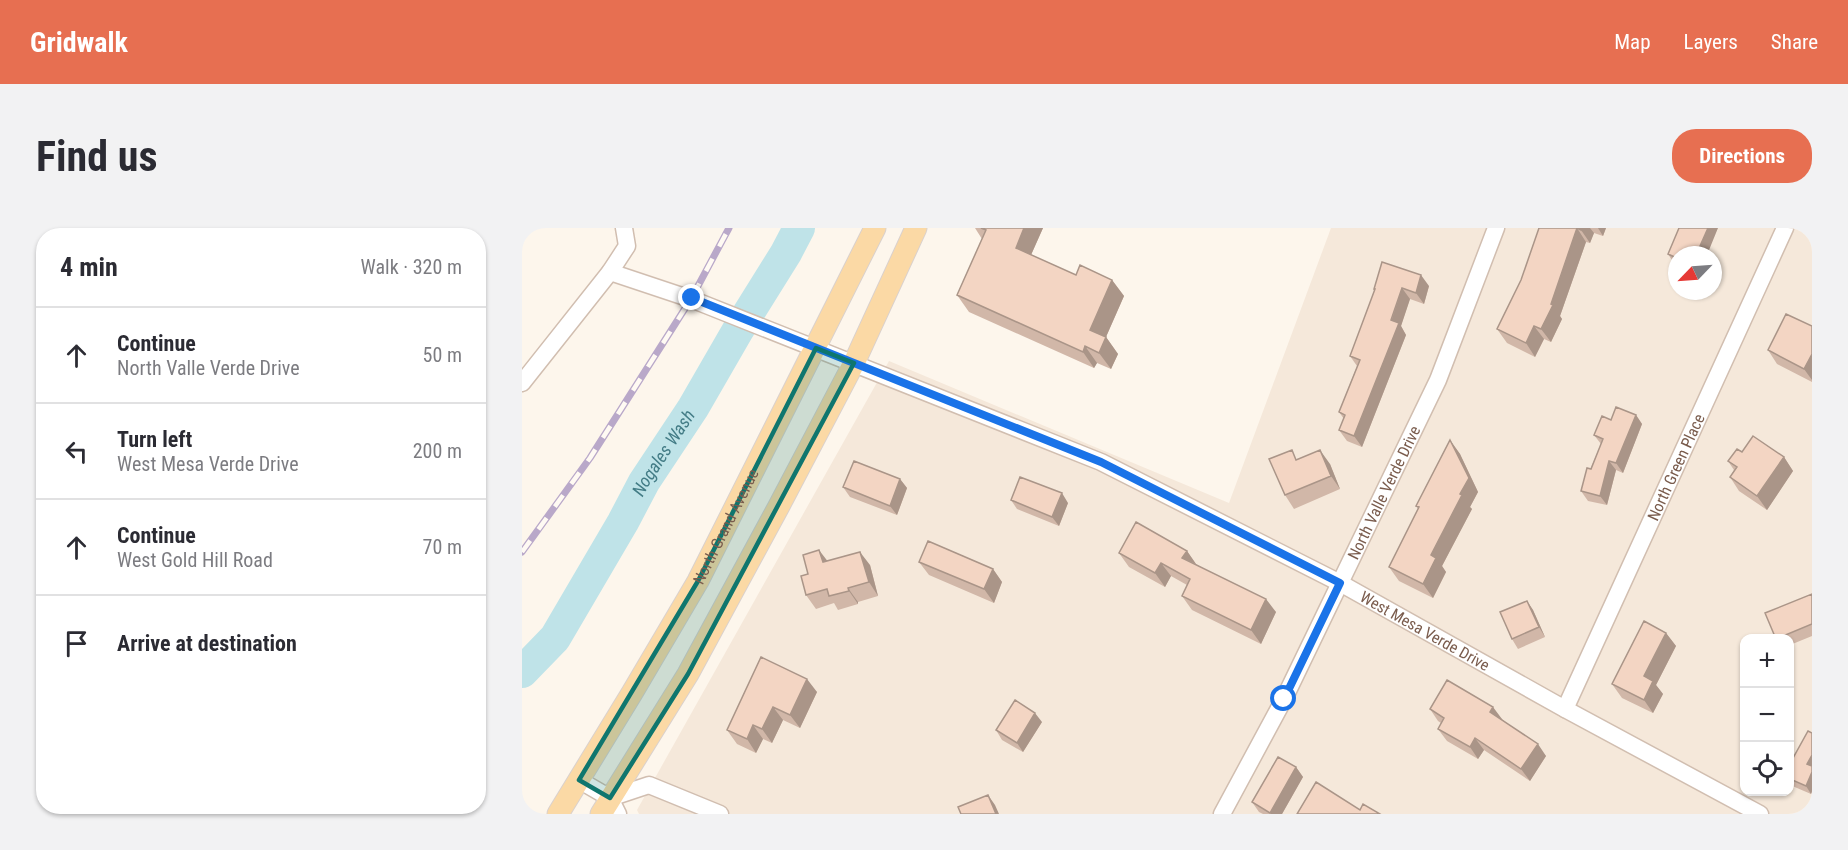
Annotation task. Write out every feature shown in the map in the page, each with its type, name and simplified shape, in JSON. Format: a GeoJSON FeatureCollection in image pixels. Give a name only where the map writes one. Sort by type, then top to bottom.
{"type":"FeatureCollection","features":[{"type":"Feature","properties":{"kind":"main road","name":"North Grand Avenue"},"geometry":{"type":"LineString","coordinates":[[558,814],[698,580],[875,228]]}},
{"type":"Feature","properties":{"kind":"main road"},"geometry":{"type":"LineString","coordinates":[[610,809],[688,674],[776,512],[854,363],[916,228]]}},
{"type":"Feature","properties":{"kind":"street"},"geometry":{"type":"LineString","coordinates":[[522,383],[610,272],[627,246],[624,228]]}},
{"type":"Feature","properties":{"kind":"street","name":"North Valle Verde Drive"},"geometry":{"type":"LineString","coordinates":[[1222,814],[1284,699],[1438,380],[1497,228]]}},
{"type":"Feature","properties":{"kind":"street","name":"North Green Place"},"geometry":{"type":"LineString","coordinates":[[1565,708],[1785,228]]}},
{"type":"Feature","properties":{"kind":"street","name":"West Mesa Verde Drive"},"geometry":{"type":"LineString","coordinates":[[610,272],[692,298],[1101,462],[1340,583],[1565,708],[1741,810],[1760,814]]}},
{"type":"Feature","properties":{"kind":"street"},"geometry":{"type":"LineString","coordinates":[[579,780],[610,809],[649,785],[720,814]]}},
{"type":"Feature","properties":{"kind":"highlighted area"},"geometry":{"type":"Polygon","coordinates":[[[816,348],[854,363],[688,674],[610,798],[579,780],[698,581],[816,348]]]}},
{"type":"Feature","properties":{"kind":"shaded area"},"geometry":{"type":"Polygon","coordinates":[[[1331,228],[1812,228],[1812,814],[639,814],[637,810],[889,361],[1229,503],[1331,228]]]}},
{"type":"Feature","properties":{"kind":"building"},"geometry":{"type":"Polygon","coordinates":[[[981,228],[1024,228],[1016,248],[1076,275],[1080,265],[1112,280],[1090,330],[1106,337],[1099,353],[1085,346],[1083,352],[957,295],[986,230],[981,228]]]}},
{"type":"Feature","properties":{"kind":"building"},"geometry":{"type":"Polygon","coordinates":[[[1539,228],[1577,228],[1551,304],[1553,305],[1541,329],[1534,326],[1526,343],[1497,329],[1521,280],[1539,228]]]}},
{"type":"Feature","properties":{"kind":"building"},"geometry":{"type":"Polygon","coordinates":[[[1679,228],[1708,228],[1700,246],[1671,246],[1679,228]]]}},
{"type":"Feature","properties":{"kind":"building"},"geometry":{"type":"Polygon","coordinates":[[[1382,262],[1421,275],[1416,293],[1402,288],[1391,320],[1399,323],[1354,436],[1339,430],[1345,415],[1339,412],[1360,360],[1350,356],[1375,289],[1382,262]]]}},
{"type":"Feature","properties":{"kind":"building"},"geometry":{"type":"Polygon","coordinates":[[[1786,314],[1812,326],[1812,354],[1804,369],[1768,350],[1786,314]]]}},
{"type":"Feature","properties":{"kind":"building"},"geometry":{"type":"Polygon","coordinates":[[[1616,407],[1636,415],[1616,463],[1609,461],[1600,496],[1581,491],[1587,468],[1591,469],[1603,439],[1594,435],[1602,416],[1611,420],[1616,407]]]}},
{"type":"Feature","properties":{"kind":"building"},"geometry":{"type":"Polygon","coordinates":[[[1753,436],[1784,457],[1757,496],[1730,477],[1737,467],[1728,461],[1737,449],[1742,452],[1753,436]]]}},
{"type":"Feature","properties":{"kind":"building"},"geometry":{"type":"Polygon","coordinates":[[[1450,440],[1469,478],[1431,555],[1436,558],[1423,584],[1389,567],[1419,507],[1416,506],[1450,440]]]}},
{"type":"Feature","properties":{"kind":"building"},"geometry":{"type":"Polygon","coordinates":[[[1292,450],[1296,460],[1320,450],[1331,476],[1285,495],[1269,459],[1292,450]]]}},
{"type":"Feature","properties":{"kind":"building"},"geometry":{"type":"Polygon","coordinates":[[[854,461],[900,479],[890,506],[843,487],[854,461]]]}},
{"type":"Feature","properties":{"kind":"building"},"geometry":{"type":"Polygon","coordinates":[[[1020,477],[1062,493],[1052,517],[1011,500],[1020,477]]]}},
{"type":"Feature","properties":{"kind":"building"},"geometry":{"type":"Polygon","coordinates":[[[1136,522],[1187,551],[1182,558],[1266,599],[1251,630],[1182,596],[1190,579],[1161,563],[1155,573],[1119,553],[1136,522]]]}},
{"type":"Feature","properties":{"kind":"building"},"geometry":{"type":"Polygon","coordinates":[[[928,541],[993,569],[984,589],[919,562],[928,541]]]}},
{"type":"Feature","properties":{"kind":"building"},"geometry":{"type":"Polygon","coordinates":[[[819,550],[823,562],[860,552],[869,582],[848,588],[849,591],[829,596],[827,589],[806,595],[801,576],[808,574],[803,555],[819,550]]]}},
{"type":"Feature","properties":{"kind":"building"},"geometry":{"type":"Polygon","coordinates":[[[1812,594],[1812,624],[1788,634],[1774,634],[1765,613],[1812,594]]]}},
{"type":"Feature","properties":{"kind":"building"},"geometry":{"type":"Polygon","coordinates":[[[1527,601],[1539,627],[1512,639],[1500,612],[1527,601]]]}},
{"type":"Feature","properties":{"kind":"building"},"geometry":{"type":"Polygon","coordinates":[[[1644,621],[1666,633],[1644,676],[1653,681],[1644,700],[1612,684],[1644,621]]]}},
{"type":"Feature","properties":{"kind":"building"},"geometry":{"type":"Polygon","coordinates":[[[761,657],[807,679],[790,715],[773,707],[762,729],[753,725],[747,739],[727,730],[761,657]]]}},
{"type":"Feature","properties":{"kind":"building"},"geometry":{"type":"Polygon","coordinates":[[[1447,680],[1493,707],[1490,712],[1538,744],[1521,769],[1475,738],[1470,747],[1438,729],[1444,718],[1430,709],[1447,680]]]}},
{"type":"Feature","properties":{"kind":"building"},"geometry":{"type":"Polygon","coordinates":[[[1015,700],[1035,713],[1017,743],[996,730],[1015,700]]]}},
{"type":"Feature","properties":{"kind":"building"},"geometry":{"type":"Polygon","coordinates":[[[1808,731],[1812,733],[1812,755],[1807,764],[1812,766],[1812,772],[1806,786],[1794,781],[1794,756],[1808,731]]]}},
{"type":"Feature","properties":{"kind":"building"},"geometry":{"type":"Polygon","coordinates":[[[1278,757],[1296,767],[1270,813],[1252,802],[1278,757]]]}},
{"type":"Feature","properties":{"kind":"building"},"geometry":{"type":"Polygon","coordinates":[[[1316,782],[1360,810],[1363,804],[1380,814],[1297,814],[1316,782]]]}},
{"type":"Feature","properties":{"kind":"building"},"geometry":{"type":"Polygon","coordinates":[[[988,795],[996,814],[961,814],[958,807],[988,795]]]}},
{"type":"Feature","properties":{"kind":"waterway","name":"Nogales Wash"},"geometry":{"type":"LineString","coordinates":[[522,672],[555,638],[644,482],[693,408],[799,228]]}},
{"type":"Feature","properties":{"kind":"railway"},"geometry":{"type":"LineString","coordinates":[[522,552],[590,458],[691,299],[729,228]]}},
{"type":"Feature","properties":{"kind":"route"},"geometry":{"type":"LineString","coordinates":[[692,298],[1101,462],[1340,583],[1284,699]]}}]}
